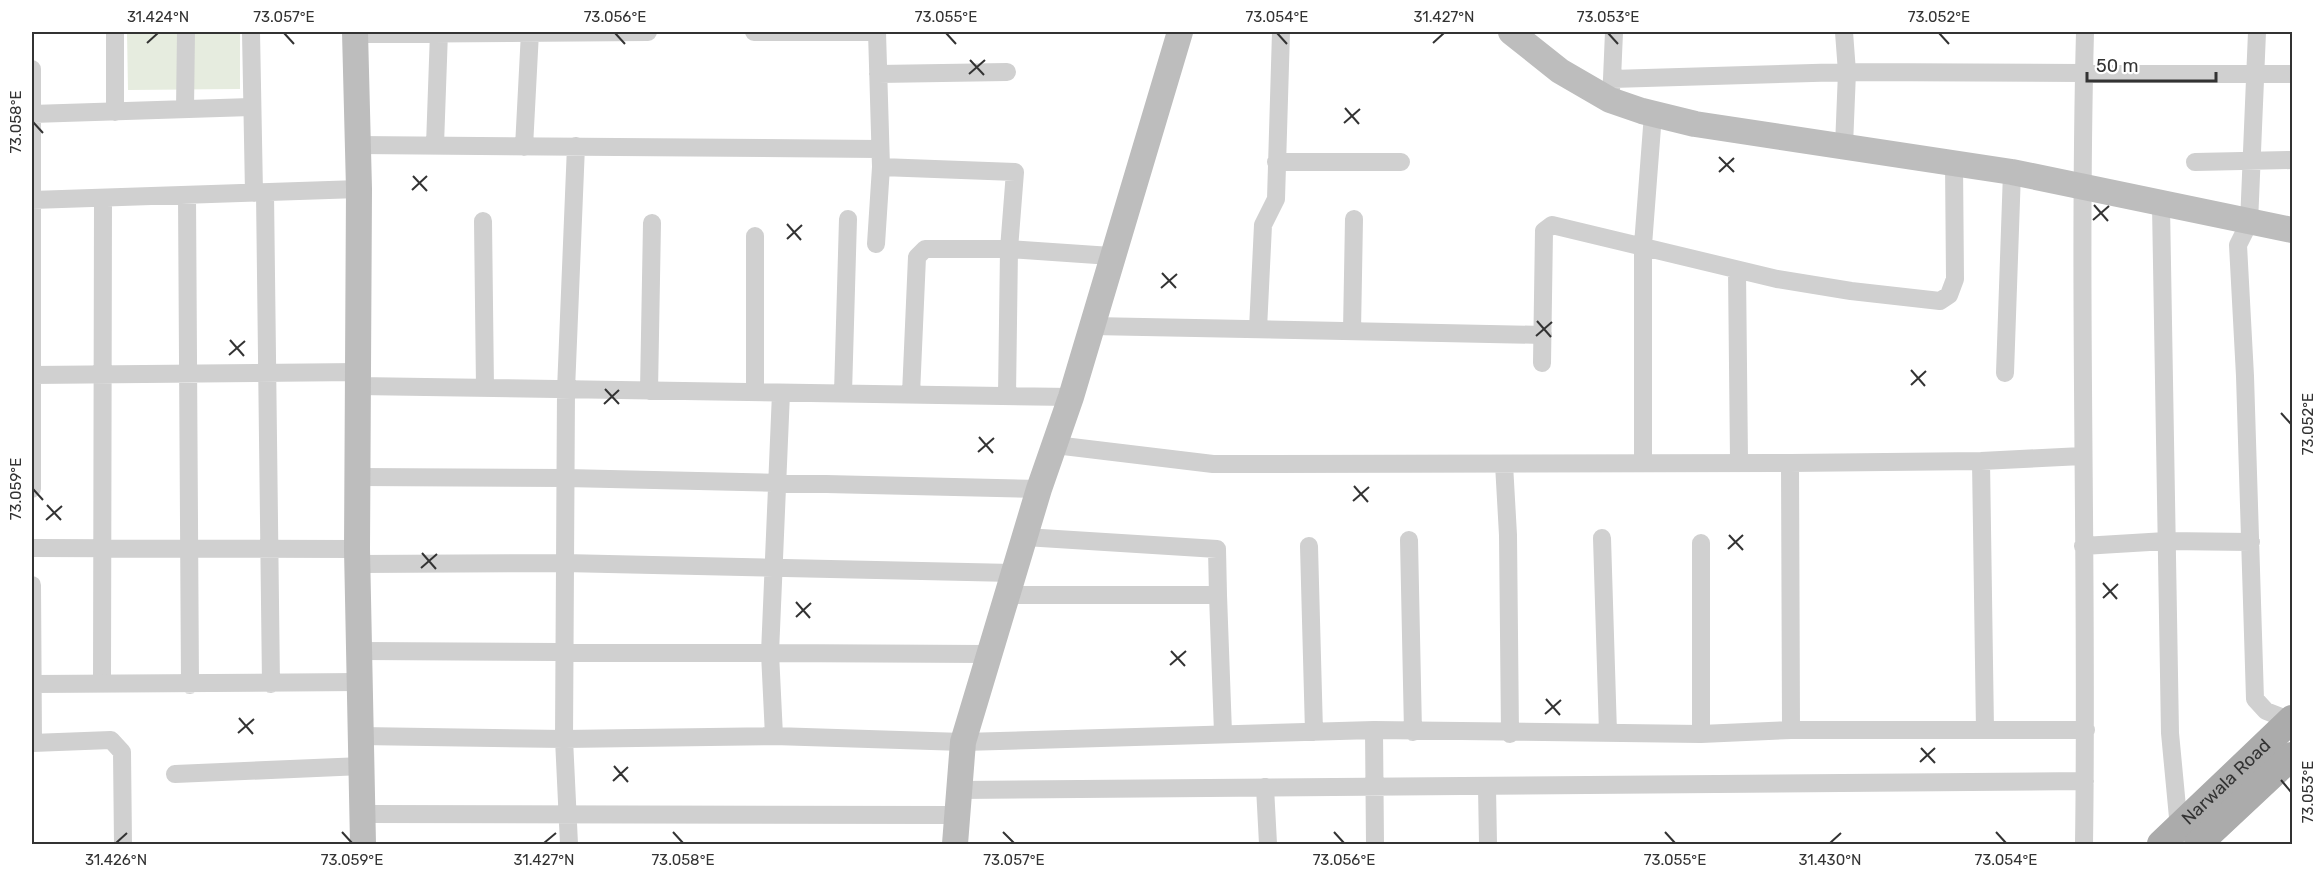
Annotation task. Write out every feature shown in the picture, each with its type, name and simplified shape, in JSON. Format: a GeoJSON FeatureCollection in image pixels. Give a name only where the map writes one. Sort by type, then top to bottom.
{"type":"FeatureCollection","features":[{"type":"Feature","properties":{"kind":"main road","name":"Narwala Road"},"geometry":{"type":"LineString","coordinates":[[2179,839],[2292,720]]}},
{"type":"Feature","properties":{"kind":"main road","name":"Narwala Road"},"geometry":{"type":"LineString","coordinates":[[2179,839],[2292,756]]}},
{"type":"Feature","properties":{"kind":"street"},"geometry":{"type":"LineString","coordinates":[[115,32],[115,112]]}},
{"type":"Feature","properties":{"kind":"street"},"geometry":{"type":"LineString","coordinates":[[185,109],[186,32]]}},
{"type":"Feature","properties":{"kind":"street"},"geometry":{"type":"LineString","coordinates":[[251,32],[251,107],[259,193],[269,371],[271,684]]}},
{"type":"Feature","properties":{"kind":"street"},"geometry":{"type":"LineString","coordinates":[[435,145],[440,32]]}},
{"type":"Feature","properties":{"kind":"street"},"geometry":{"type":"LineString","coordinates":[[524,147],[530,32]]}},
{"type":"Feature","properties":{"kind":"street"},"geometry":{"type":"LineString","coordinates":[[363,844],[357,477],[359,189],[355,33],[648,32]]}},
{"type":"Feature","properties":{"kind":"street"},"geometry":{"type":"LineString","coordinates":[[754,32],[877,32],[880,167],[876,244]]}},
{"type":"Feature","properties":{"kind":"street"},"geometry":{"type":"LineString","coordinates":[[955,844],[963,742],[1039,489],[1071,397],[1111,256],[1180,32]]}},
{"type":"Feature","properties":{"kind":"street"},"geometry":{"type":"LineString","coordinates":[[1258,329],[1263,225],[1273,210],[1276,199],[1281,32]]}},
{"type":"Feature","properties":{"kind":"street"},"geometry":{"type":"LineString","coordinates":[[1511,32],[1560,71],[1611,89],[1653,114],[1695,124],[2012,172],[2161,205],[2292,230]]}},
{"type":"Feature","properties":{"kind":"street"},"geometry":{"type":"LineString","coordinates":[[1611,89],[1614,32]]}},
{"type":"Feature","properties":{"kind":"street"},"geometry":{"type":"LineString","coordinates":[[1844,32],[1847,72],[1844,146]]}},
{"type":"Feature","properties":{"kind":"street"},"geometry":{"type":"LineString","coordinates":[[2084,844],[2086,730],[2082,456],[2085,32]]}},
{"type":"Feature","properties":{"kind":"street"},"geometry":{"type":"LineString","coordinates":[[2257,32],[2249,223],[2238,245],[2251,542],[2255,699],[2266,711],[2292,720]]}},
{"type":"Feature","properties":{"kind":"street"},"geometry":{"type":"LineString","coordinates":[[32,69],[32,489]]}},
{"type":"Feature","properties":{"kind":"street"},"geometry":{"type":"LineString","coordinates":[[878,74],[1007,72]]}},
{"type":"Feature","properties":{"kind":"street"},"geometry":{"type":"LineString","coordinates":[[1611,89],[1847,72],[2292,74]]}},
{"type":"Feature","properties":{"kind":"street"},"geometry":{"type":"LineString","coordinates":[[32,114],[251,107]]}},
{"type":"Feature","properties":{"kind":"street"},"geometry":{"type":"LineString","coordinates":[[1642,462],[1643,245],[1653,114]]}},
{"type":"Feature","properties":{"kind":"street"},"geometry":{"type":"LineString","coordinates":[[357,145],[879,148]]}},
{"type":"Feature","properties":{"kind":"street"},"geometry":{"type":"LineString","coordinates":[[569,844],[564,739],[564,563],[566,390],[576,146]]}},
{"type":"Feature","properties":{"kind":"street"},"geometry":{"type":"LineString","coordinates":[[2195,162],[2252,159],[2292,160]]}},
{"type":"Feature","properties":{"kind":"street"},"geometry":{"type":"LineString","coordinates":[[1276,162],[1401,162]]}},
{"type":"Feature","properties":{"kind":"street"},"geometry":{"type":"LineString","coordinates":[[1542,363],[1544,231],[1552,225],[1643,245],[1737,270],[1851,291],[1940,301],[1949,295],[1955,279],[1954,163]]}},
{"type":"Feature","properties":{"kind":"street"},"geometry":{"type":"LineString","coordinates":[[880,167],[1015,172],[1009,249],[1007,396]]}},
{"type":"Feature","properties":{"kind":"street"},"geometry":{"type":"LineString","coordinates":[[2005,373],[2012,172]]}},
{"type":"Feature","properties":{"kind":"street"},"geometry":{"type":"LineString","coordinates":[[32,200],[103,200],[359,189]]}},
{"type":"Feature","properties":{"kind":"street"},"geometry":{"type":"LineString","coordinates":[[187,195],[190,685]]}},
{"type":"Feature","properties":{"kind":"street"},"geometry":{"type":"LineString","coordinates":[[102,683],[103,200]]}},
{"type":"Feature","properties":{"kind":"street"},"geometry":{"type":"LineString","coordinates":[[2161,205],[2170,733],[2179,839]]}},
{"type":"Feature","properties":{"kind":"street"},"geometry":{"type":"LineString","coordinates":[[843,393],[848,219]]}},
{"type":"Feature","properties":{"kind":"street"},"geometry":{"type":"LineString","coordinates":[[1352,331],[1354,219]]}},
{"type":"Feature","properties":{"kind":"street"},"geometry":{"type":"LineString","coordinates":[[483,221],[485,387]]}},
{"type":"Feature","properties":{"kind":"street"},"geometry":{"type":"LineString","coordinates":[[649,391],[652,223]]}},
{"type":"Feature","properties":{"kind":"street"},"geometry":{"type":"LineString","coordinates":[[755,236],[755,392]]}},
{"type":"Feature","properties":{"kind":"street"},"geometry":{"type":"LineString","coordinates":[[911,394],[917,257],[925,249],[1009,249],[1111,256]]}},
{"type":"Feature","properties":{"kind":"street"},"geometry":{"type":"LineString","coordinates":[[1737,270],[1739,461]]}},
{"type":"Feature","properties":{"kind":"street"},"geometry":{"type":"LineString","coordinates":[[1092,326],[1543,335]]}},
{"type":"Feature","properties":{"kind":"street"},"geometry":{"type":"LineString","coordinates":[[32,375],[269,371],[359,379],[566,390],[1071,397]]}},
{"type":"Feature","properties":{"kind":"street"},"geometry":{"type":"LineString","coordinates":[[774,736],[770,653],[781,393]]}},
{"type":"Feature","properties":{"kind":"street"},"geometry":{"type":"LineString","coordinates":[[1055,445],[1213,464],[1739,461],[1790,463],[1981,461],[2082,456]]}},
{"type":"Feature","properties":{"kind":"street"},"geometry":{"type":"LineString","coordinates":[[1981,461],[1985,730]]}},
{"type":"Feature","properties":{"kind":"street"},"geometry":{"type":"LineString","coordinates":[[1790,463],[1791,730]]}},
{"type":"Feature","properties":{"kind":"street"},"geometry":{"type":"LineString","coordinates":[[1504,464],[1508,535],[1510,734]]}},
{"type":"Feature","properties":{"kind":"street"},"geometry":{"type":"LineString","coordinates":[[357,477],[566,478],[1039,489]]}},
{"type":"Feature","properties":{"kind":"street"},"geometry":{"type":"LineString","coordinates":[[1025,537],[1217,549],[1224,733]]}},
{"type":"Feature","properties":{"kind":"street"},"geometry":{"type":"LineString","coordinates":[[1602,538],[1608,733]]}},
{"type":"Feature","properties":{"kind":"street"},"geometry":{"type":"LineString","coordinates":[[1409,540],[1413,732]]}},
{"type":"Feature","properties":{"kind":"street"},"geometry":{"type":"LineString","coordinates":[[2083,546],[2166,541],[2251,542]]}},
{"type":"Feature","properties":{"kind":"street"},"geometry":{"type":"LineString","coordinates":[[1701,543],[1701,734]]}},
{"type":"Feature","properties":{"kind":"street"},"geometry":{"type":"LineString","coordinates":[[1309,546],[1314,732]]}},
{"type":"Feature","properties":{"kind":"street"},"geometry":{"type":"LineString","coordinates":[[32,548],[270,548],[358,556],[774,568],[1218,595]]}},
{"type":"Feature","properties":{"kind":"street"},"geometry":{"type":"LineString","coordinates":[[32,585],[32,743],[111,740],[117,744],[122,752],[123,844]]}},
{"type":"Feature","properties":{"kind":"street"},"geometry":{"type":"LineString","coordinates":[[361,651],[988,654]]}},
{"type":"Feature","properties":{"kind":"street"},"geometry":{"type":"LineString","coordinates":[[32,684],[190,685],[360,682]]}},
{"type":"Feature","properties":{"kind":"street"},"geometry":{"type":"LineString","coordinates":[[360,736],[564,739],[774,736],[963,742],[1374,730],[1510,734],[1701,734],[1791,730],[2086,730]]}},
{"type":"Feature","properties":{"kind":"street"},"geometry":{"type":"LineString","coordinates":[[1374,730],[1375,844]]}},
{"type":"Feature","properties":{"kind":"street"},"geometry":{"type":"LineString","coordinates":[[176,774],[362,766]]}},
{"type":"Feature","properties":{"kind":"street"},"geometry":{"type":"LineString","coordinates":[[958,790],[2085,781]]}},
{"type":"Feature","properties":{"kind":"street"},"geometry":{"type":"LineString","coordinates":[[1265,787],[1268,844]]}},
{"type":"Feature","properties":{"kind":"street"},"geometry":{"type":"LineString","coordinates":[[1487,787],[1488,844]]}},
{"type":"Feature","properties":{"kind":"street"},"geometry":{"type":"LineString","coordinates":[[363,814],[957,815]]}},
{"type":"Feature","properties":{"kind":"shaded area"},"geometry":{"type":"Polygon","coordinates":[[[127,32],[240,32],[240,89],[128,90],[127,32]]]}}]}
